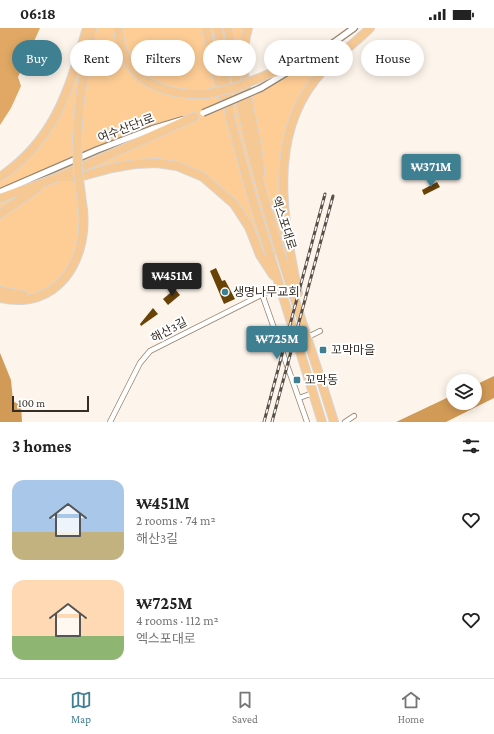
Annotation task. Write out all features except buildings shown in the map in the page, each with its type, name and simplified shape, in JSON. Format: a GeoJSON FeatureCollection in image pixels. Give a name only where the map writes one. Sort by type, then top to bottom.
{"type":"FeatureCollection","features":[{"type":"Feature","properties":{"kind":"highway"},"geometry":{"type":"LineString","coordinates":[[0,177],[25,157],[53,123],[66,96],[87,28]]}},
{"type":"Feature","properties":{"kind":"highway"},"geometry":{"type":"LineString","coordinates":[[0,298],[28,300],[48,292],[71,270],[80,251],[84,230],[78,172],[77,138],[80,98],[92,28]]}},
{"type":"Feature","properties":{"kind":"highway"},"geometry":{"type":"LineString","coordinates":[[117,28],[119,42],[132,68],[154,85],[178,94],[206,94],[234,88],[264,76]]}},
{"type":"Feature","properties":{"kind":"highway"},"geometry":{"type":"LineString","coordinates":[[206,28],[216,74],[230,118]]}},
{"type":"Feature","properties":{"kind":"highway","name":"엑스포대로"},"geometry":{"type":"LineString","coordinates":[[218,28],[230,118],[250,194],[322,422]]}},
{"type":"Feature","properties":{"kind":"highway","name":"엑스포대로"},"geometry":{"type":"LineString","coordinates":[[228,28],[233,67],[260,188],[334,422]]}},
{"type":"Feature","properties":{"kind":"highway"},"geometry":{"type":"LineString","coordinates":[[248,28],[244,46],[244,70],[259,163],[260,188]]}},
{"type":"Feature","properties":{"kind":"highway"},"geometry":{"type":"LineString","coordinates":[[308,336],[285,222],[283,186],[286,146],[296,114],[311,86],[334,60],[370,28]]}},
{"type":"Feature","properties":{"kind":"highway"},"geometry":{"type":"LineString","coordinates":[[0,198],[59,177],[194,117]]}},
{"type":"Feature","properties":{"kind":"highway"},"geometry":{"type":"LineString","coordinates":[[59,177],[80,177],[112,168],[147,163],[167,164],[193,172],[211,183],[234,204],[251,232],[260,256],[278,282]]}},
{"type":"Feature","properties":{"kind":"highway"},"geometry":{"type":"LineString","coordinates":[[0,214],[42,184]]}},
{"type":"Feature","properties":{"kind":"highway"},"geometry":{"type":"LineString","coordinates":[[0,291],[22,296],[36,292],[61,281]]}},
{"type":"Feature","properties":{"kind":"street","name":"여수산단1로"},"geometry":{"type":"LineString","coordinates":[[338,40],[354,28]]}},
{"type":"Feature","properties":{"kind":"street","name":"여수산단1로"},"geometry":{"type":"LineString","coordinates":[[0,192],[53,168],[152,129],[194,117],[261,88],[282,76]]}},
{"type":"Feature","properties":{"kind":"street","name":"해산3길"},"geometry":{"type":"LineString","coordinates":[[110,422],[140,363],[150,351],[271,290]]}},
{"type":"Feature","properties":{"kind":"street"},"geometry":{"type":"LineString","coordinates":[[262,294],[307,422]]}},
{"type":"Feature","properties":{"kind":"street"},"geometry":{"type":"LineString","coordinates":[[308,336],[320,331]]}},
{"type":"Feature","properties":{"kind":"street"},"geometry":{"type":"LineString","coordinates":[[299,398],[313,393]]}},
{"type":"Feature","properties":{"kind":"street"},"geometry":{"type":"LineString","coordinates":[[345,422],[354,416]]}},
{"type":"Feature","properties":{"kind":"shaded area"},"geometry":{"type":"Polygon","coordinates":[[[0,28],[40,28],[35,40],[12,40],[12,76],[18,76],[21,86],[11,108],[0,125],[0,28]]]}},
{"type":"Feature","properties":{"kind":"shaded area"},"geometry":{"type":"Polygon","coordinates":[[[87,28],[248,28],[248,40],[203,40],[203,76],[248,76],[248,94],[282,76],[318,76],[311,86],[286,146],[289,250],[263,260],[245,221],[211,183],[157,163],[80,177],[83,216],[76,261],[44,294],[0,298],[0,177],[48,130],[70,72],[70,76],[123,76],[123,40],[82,40],[87,28]]]}},
{"type":"Feature","properties":{"kind":"shaded area"},"geometry":{"type":"Polygon","coordinates":[[[0,353],[11,380],[13,401],[21,406],[22,422],[0,422],[0,353]]]}},
{"type":"Feature","properties":{"kind":"shaded area"},"geometry":{"type":"Polygon","coordinates":[[[494,376],[494,398],[482,404],[482,382],[494,376]]]}},
{"type":"Feature","properties":{"kind":"shaded area"},"geometry":{"type":"Polygon","coordinates":[[[446,398],[446,410],[470,410],[446,422],[396,422],[446,398]]]}},
{"type":"Feature","properties":{"kind":"railway"},"geometry":{"type":"LineString","coordinates":[[264,422],[325,194]]}},
{"type":"Feature","properties":{"kind":"railway"},"geometry":{"type":"LineString","coordinates":[[272,422],[333,196]]}},
{"type":"Feature","properties":{"kind":"place","name":"생명나무교회"},"geometry":{"type":"Point","coordinates":[225,292]}},
{"type":"Feature","properties":{"kind":"place","name":"꼬막마을"},"geometry":{"type":"Point","coordinates":[323,350]}},
{"type":"Feature","properties":{"kind":"place","name":"꼬막동"},"geometry":{"type":"Point","coordinates":[297,380]}}]}
